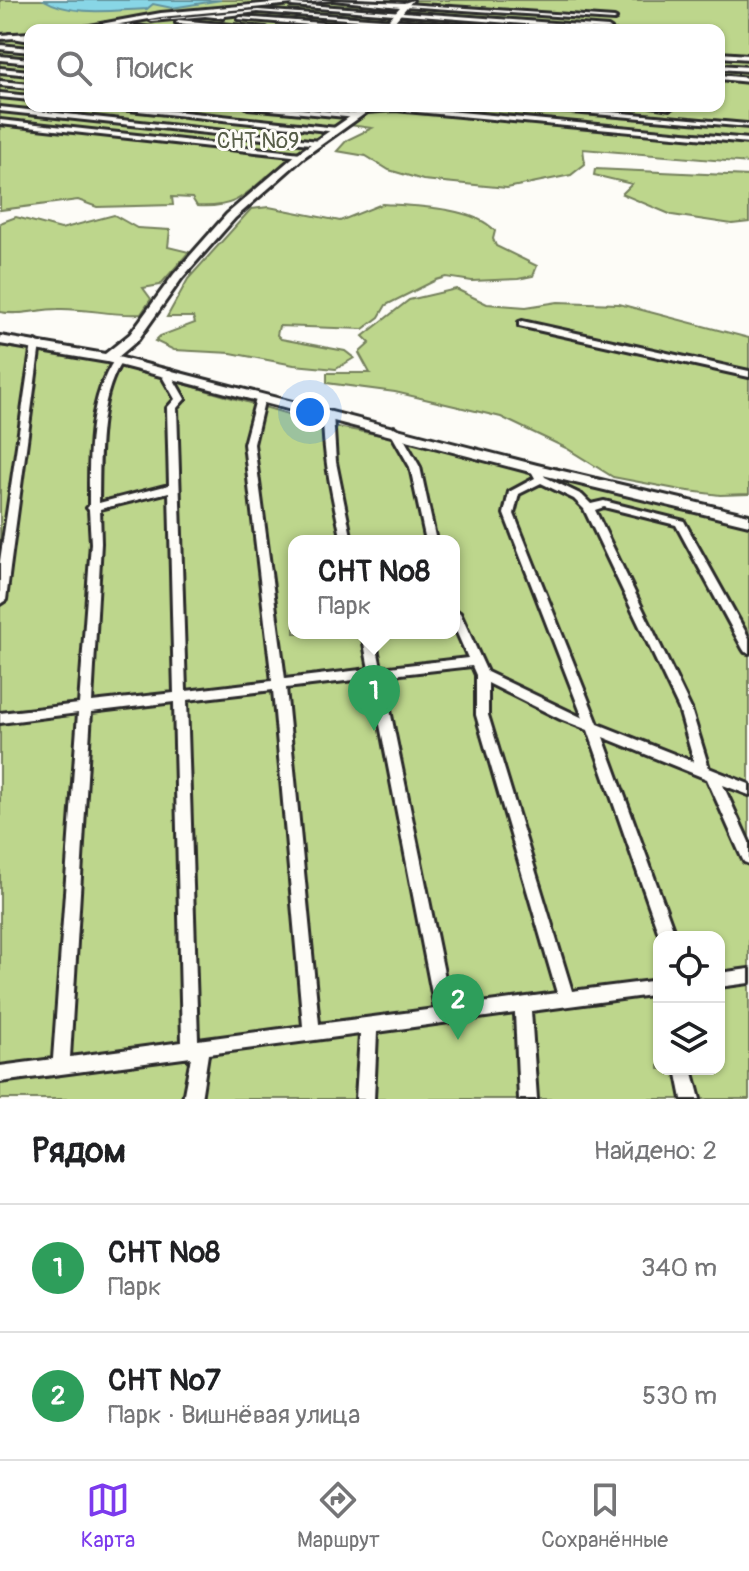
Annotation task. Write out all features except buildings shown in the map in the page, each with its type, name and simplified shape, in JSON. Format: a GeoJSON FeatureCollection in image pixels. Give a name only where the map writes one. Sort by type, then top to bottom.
{"type":"FeatureCollection","features":[{"type":"Feature","properties":{"kind":"street"},"geometry":{"type":"LineString","coordinates":[[111,24],[134,19],[329,0]]}},
{"type":"Feature","properties":{"kind":"street"},"geometry":{"type":"LineString","coordinates":[[336,0],[408,2],[614,19]]}},
{"type":"Feature","properties":{"kind":"street"},"geometry":{"type":"LineString","coordinates":[[390,24],[408,2]]}},
{"type":"Feature","properties":{"kind":"street"},"geometry":{"type":"LineString","coordinates":[[293,5],[543,24]]}},
{"type":"Feature","properties":{"kind":"street"},"geometry":{"type":"LineString","coordinates":[[152,20],[258,11],[357,24]]}},
{"type":"Feature","properties":{"kind":"street"},"geometry":{"type":"LineString","coordinates":[[217,16],[330,24]]}},
{"type":"Feature","properties":{"kind":"street"},"geometry":{"type":"LineString","coordinates":[[134,19],[198,24]]}},
{"type":"Feature","properties":{"kind":"street"},"geometry":{"type":"LineString","coordinates":[[0,47],[24,49]]}},
{"type":"Feature","properties":{"kind":"street"},"geometry":{"type":"LineString","coordinates":[[725,55],[749,57]]}},
{"type":"Feature","properties":{"kind":"street"},"geometry":{"type":"LineString","coordinates":[[0,58],[24,60]]}},
{"type":"Feature","properties":{"kind":"street"},"geometry":{"type":"LineString","coordinates":[[725,67],[749,69]]}},
{"type":"Feature","properties":{"kind":"street"},"geometry":{"type":"LineString","coordinates":[[0,70],[24,72]]}},
{"type":"Feature","properties":{"kind":"street"},"geometry":{"type":"LineString","coordinates":[[725,78],[749,80]]}},
{"type":"Feature","properties":{"kind":"street"},"geometry":{"type":"LineString","coordinates":[[0,83],[24,85]]}},
{"type":"Feature","properties":{"kind":"street"},"geometry":{"type":"LineString","coordinates":[[0,95],[24,97]]}},
{"type":"Feature","properties":{"kind":"street"},"geometry":{"type":"LineString","coordinates":[[0,109],[24,112]]}},
{"type":"Feature","properties":{"kind":"street"},"geometry":{"type":"LineString","coordinates":[[28,112],[319,143]]}},
{"type":"Feature","properties":{"kind":"street"},"geometry":{"type":"LineString","coordinates":[[167,112],[337,130]]}},
{"type":"Feature","properties":{"kind":"street"},"geometry":{"type":"LineString","coordinates":[[61,1066],[96,543],[92,508],[104,382],[113,359],[134,337],[178,276],[231,216],[301,155],[361,112]]}},
{"type":"Feature","properties":{"kind":"street"},"geometry":{"type":"LineString","coordinates":[[438,112],[749,141]]}},
{"type":"Feature","properties":{"kind":"street"},"geometry":{"type":"LineString","coordinates":[[590,112],[747,126]]}},
{"type":"Feature","properties":{"kind":"street"},"geometry":{"type":"LineString","coordinates":[[0,122],[301,155]]}},
{"type":"Feature","properties":{"kind":"street"},"geometry":{"type":"LineString","coordinates":[[522,324],[749,374]]}},
{"type":"Feature","properties":{"kind":"street"},"geometry":{"type":"LineString","coordinates":[[0,340],[113,359],[394,430],[538,474],[749,520]]}},
{"type":"Feature","properties":{"kind":"street"},"geometry":{"type":"LineString","coordinates":[[0,600],[16,496],[18,444],[36,344]]}},
{"type":"Feature","properties":{"kind":"street"},"geometry":{"type":"LineString","coordinates":[[170,373],[168,378],[180,399],[172,408],[195,1048],[192,1099]]}},
{"type":"Feature","properties":{"kind":"street"},"geometry":{"type":"LineString","coordinates":[[260,397],[249,444],[279,684],[312,1033]]}},
{"type":"Feature","properties":{"kind":"street"},"geometry":{"type":"LineString","coordinates":[[328,414],[332,471],[346,535]]}},
{"type":"Feature","properties":{"kind":"street"},"geometry":{"type":"LineString","coordinates":[[394,430],[415,467],[430,535]]}},
{"type":"Feature","properties":{"kind":"street"},"geometry":{"type":"LineString","coordinates":[[538,474],[578,497],[589,508],[637,615],[685,709],[707,773],[749,858]]}},
{"type":"Feature","properties":{"kind":"street"},"geometry":{"type":"LineString","coordinates":[[538,474],[514,492],[509,514],[593,727],[666,931]]}},
{"type":"Feature","properties":{"kind":"street"},"geometry":{"type":"LineString","coordinates":[[92,508],[175,487]]}},
{"type":"Feature","properties":{"kind":"street"},"geometry":{"type":"LineString","coordinates":[[589,508],[604,504],[680,523],[749,649]]}},
{"type":"Feature","properties":{"kind":"street"},"geometry":{"type":"LineString","coordinates":[[460,627],[478,668],[482,715],[567,1000]]}},
{"type":"Feature","properties":{"kind":"street"},"geometry":{"type":"LineString","coordinates":[[369,639],[445,1016]]}},
{"type":"Feature","properties":{"kind":"street"},"geometry":{"type":"LineString","coordinates":[[0,718],[377,672],[478,668],[593,727],[749,790]]}},
{"type":"Feature","properties":{"kind":"street"},"geometry":{"type":"LineString","coordinates":[[725,979],[749,976]]}},
{"type":"Feature","properties":{"kind":"street"},"geometry":{"type":"LineString","coordinates":[[0,1075],[653,988]]}},
{"type":"Feature","properties":{"kind":"street"},"geometry":{"type":"LineString","coordinates":[[523,1005],[528,1099]]}},
{"type":"Feature","properties":{"kind":"street"},"geometry":{"type":"LineString","coordinates":[[365,1099],[369,1025]]}},
{"type":"Feature","properties":{"kind":"street"},"geometry":{"type":"LineString","coordinates":[[685,1075],[691,1099]]}},
{"type":"Feature","properties":{"kind":"green space"},"geometry":{"type":"Polygon","coordinates":[[[0,0],[322,0],[160,14],[101,24],[24,24],[24,34],[0,36],[0,0]]]}},
{"type":"Feature","properties":{"kind":"green space","name":"СНТ №9"},"geometry":{"type":"Polygon","coordinates":[[[332,0],[749,0],[749,163],[583,149],[585,164],[571,175],[507,188],[423,180],[389,170],[366,156],[337,151],[347,140],[372,128],[342,124],[271,177],[267,176],[243,196],[228,203],[197,206],[192,198],[172,197],[173,205],[97,207],[78,200],[0,210],[0,38],[24,36],[24,112],[725,112],[725,24],[109,24],[155,16],[332,0]]]}},
{"type":"Feature","properties":{"kind":"green space"},"geometry":{"type":"Polygon","coordinates":[[[595,169],[749,176],[749,222],[732,224],[672,215],[622,194],[632,184],[594,175],[595,169]]]}},
{"type":"Feature","properties":{"kind":"green space"},"geometry":{"type":"Polygon","coordinates":[[[382,204],[442,209],[473,217],[495,231],[493,239],[496,246],[537,266],[533,276],[472,281],[446,277],[436,280],[386,305],[379,317],[363,329],[279,326],[277,335],[281,339],[345,351],[354,358],[336,369],[231,353],[174,350],[155,341],[160,336],[195,323],[193,317],[167,317],[188,279],[251,209],[269,207],[340,221],[382,204]]]}},
{"type":"Feature","properties":{"kind":"green space"},"geometry":{"type":"Polygon","coordinates":[[[114,215],[137,228],[170,230],[168,247],[189,252],[160,285],[143,288],[151,299],[141,314],[68,309],[0,312],[0,223],[16,217],[61,229],[114,215]]]}},
{"type":"Feature","properties":{"kind":"green space"},"geometry":{"type":"Polygon","coordinates":[[[456,289],[487,304],[526,307],[558,302],[619,304],[749,338],[749,494],[720,495],[613,477],[566,448],[501,417],[395,392],[327,383],[327,373],[370,373],[359,353],[370,343],[363,336],[409,300],[456,289]]]}},
{"type":"Feature","properties":{"kind":"green space"},"geometry":{"type":"Polygon","coordinates":[[[0,346],[98,359],[326,425],[429,444],[477,459],[749,524],[749,1099],[0,1099],[0,346]]]}},
{"type":"Feature","properties":{"kind":"water"},"geometry":{"type":"Polygon","coordinates":[[[44,0],[221,0],[172,8],[153,4],[147,9],[81,11],[44,0]]]}},
{"type":"Feature","properties":{"kind":"place","name":"СНТ №8"},"geometry":{"type":"Point","coordinates":[374,731]}},
{"type":"Feature","properties":{"kind":"place","name":"СНТ №7"},"geometry":{"type":"Point","coordinates":[458,1040]}}]}
